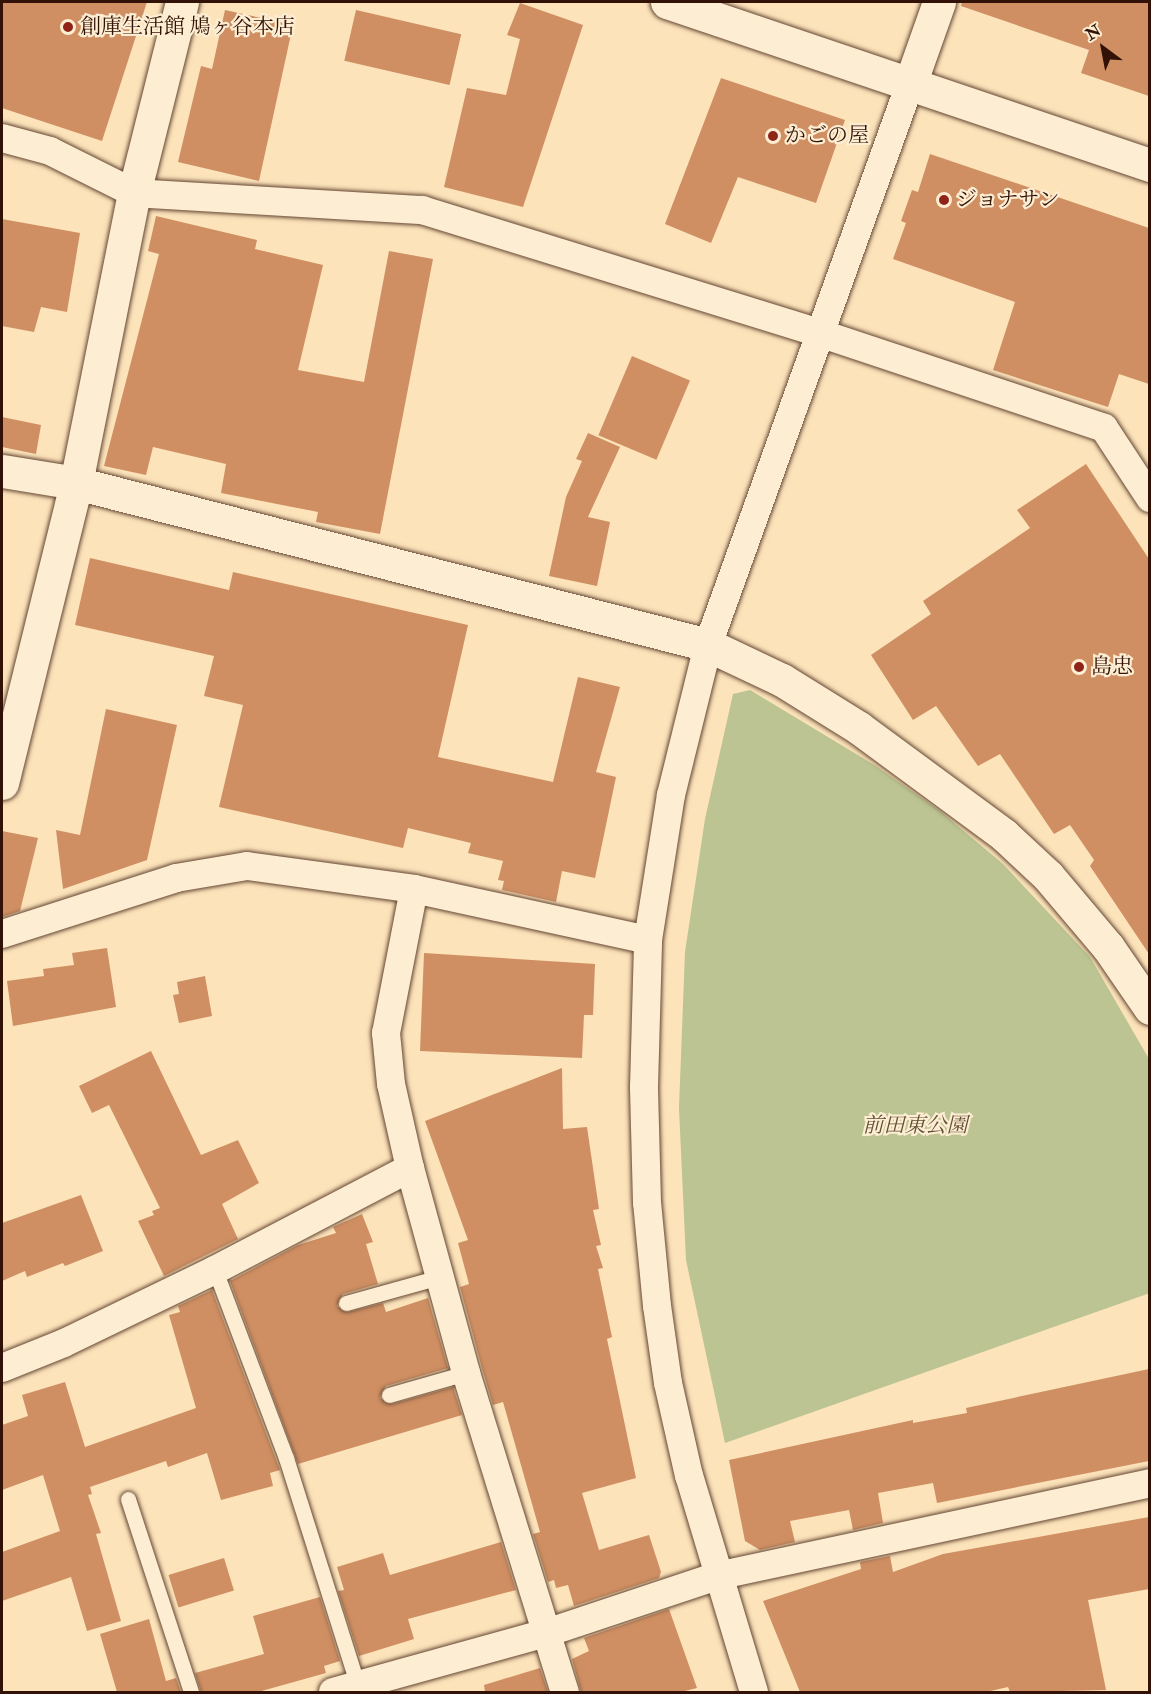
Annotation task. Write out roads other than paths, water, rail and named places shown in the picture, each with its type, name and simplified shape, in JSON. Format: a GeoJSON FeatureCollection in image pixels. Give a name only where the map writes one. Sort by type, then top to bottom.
{"type":"FeatureCollection","features":[{"type":"Feature","properties":{"kind":"street"},"geometry":{"type":"LineString","coordinates":[[2,783],[76,483],[134,193],[182,2]]}},
{"type":"Feature","properties":{"kind":"street"},"geometry":{"type":"LineString","coordinates":[[667,2],[1149,165]]}},
{"type":"Feature","properties":{"kind":"street"},"geometry":{"type":"LineString","coordinates":[[754,1692],[717,1576],[668,1383],[657,1306],[647,1203],[644,1087],[648,940],[671,795],[708,645],[939,2]]}},
{"type":"Feature","properties":{"kind":"street"},"geometry":{"type":"LineString","coordinates":[[2,138],[50,151],[134,193],[422,210],[819,333],[1104,428],[1149,498]]}},
{"type":"Feature","properties":{"kind":"street"},"geometry":{"type":"LineString","coordinates":[[2,471],[76,483],[708,645],[782,680],[849,722],[1004,835],[1048,876],[1108,947],[1149,1008]]}},
{"type":"Feature","properties":{"kind":"street"},"geometry":{"type":"LineString","coordinates":[[2,934],[176,878],[247,866],[414,889],[648,940]]}},
{"type":"Feature","properties":{"kind":"street"},"geometry":{"type":"LineString","coordinates":[[414,889],[386,1033],[391,1084],[410,1168],[466,1373],[565,1692]]}},
{"type":"Feature","properties":{"kind":"street"},"geometry":{"type":"LineString","coordinates":[[2,1368],[64,1342],[215,1269],[410,1168]]}},
{"type":"Feature","properties":{"kind":"street"},"geometry":{"type":"LineString","coordinates":[[347,1690],[546,1633],[717,1576],[1149,1483]]}},
{"type":"Feature","properties":{"kind":"lane"},"geometry":{"type":"LineString","coordinates":[[215,1269],[286,1458],[347,1690]]}},
{"type":"Feature","properties":{"kind":"lane"},"geometry":{"type":"LineString","coordinates":[[346,1303],[440,1277]]}},
{"type":"Feature","properties":{"kind":"lane"},"geometry":{"type":"LineString","coordinates":[[389,1395],[466,1373]]}},
{"type":"Feature","properties":{"kind":"lane"},"geometry":{"type":"LineString","coordinates":[[128,1499],[191,1692]]}},
{"type":"Feature","properties":{"kind":"place","name":"創庫生活館 鳩ヶ谷本店"},"geometry":{"type":"Point","coordinates":[68,27]}},
{"type":"Feature","properties":{"kind":"place","name":"かごの屋"},"geometry":{"type":"Point","coordinates":[773,136]}},
{"type":"Feature","properties":{"kind":"place","name":"ジョナサン"},"geometry":{"type":"Point","coordinates":[944,200]}},
{"type":"Feature","properties":{"kind":"place","name":"島忠"},"geometry":{"type":"Point","coordinates":[1079,667]}},
{"type":"Feature","properties":{"kind":"park label","name":"前田東公園"},"geometry":{"type":"Point","coordinates":[915,1126]}}]}
